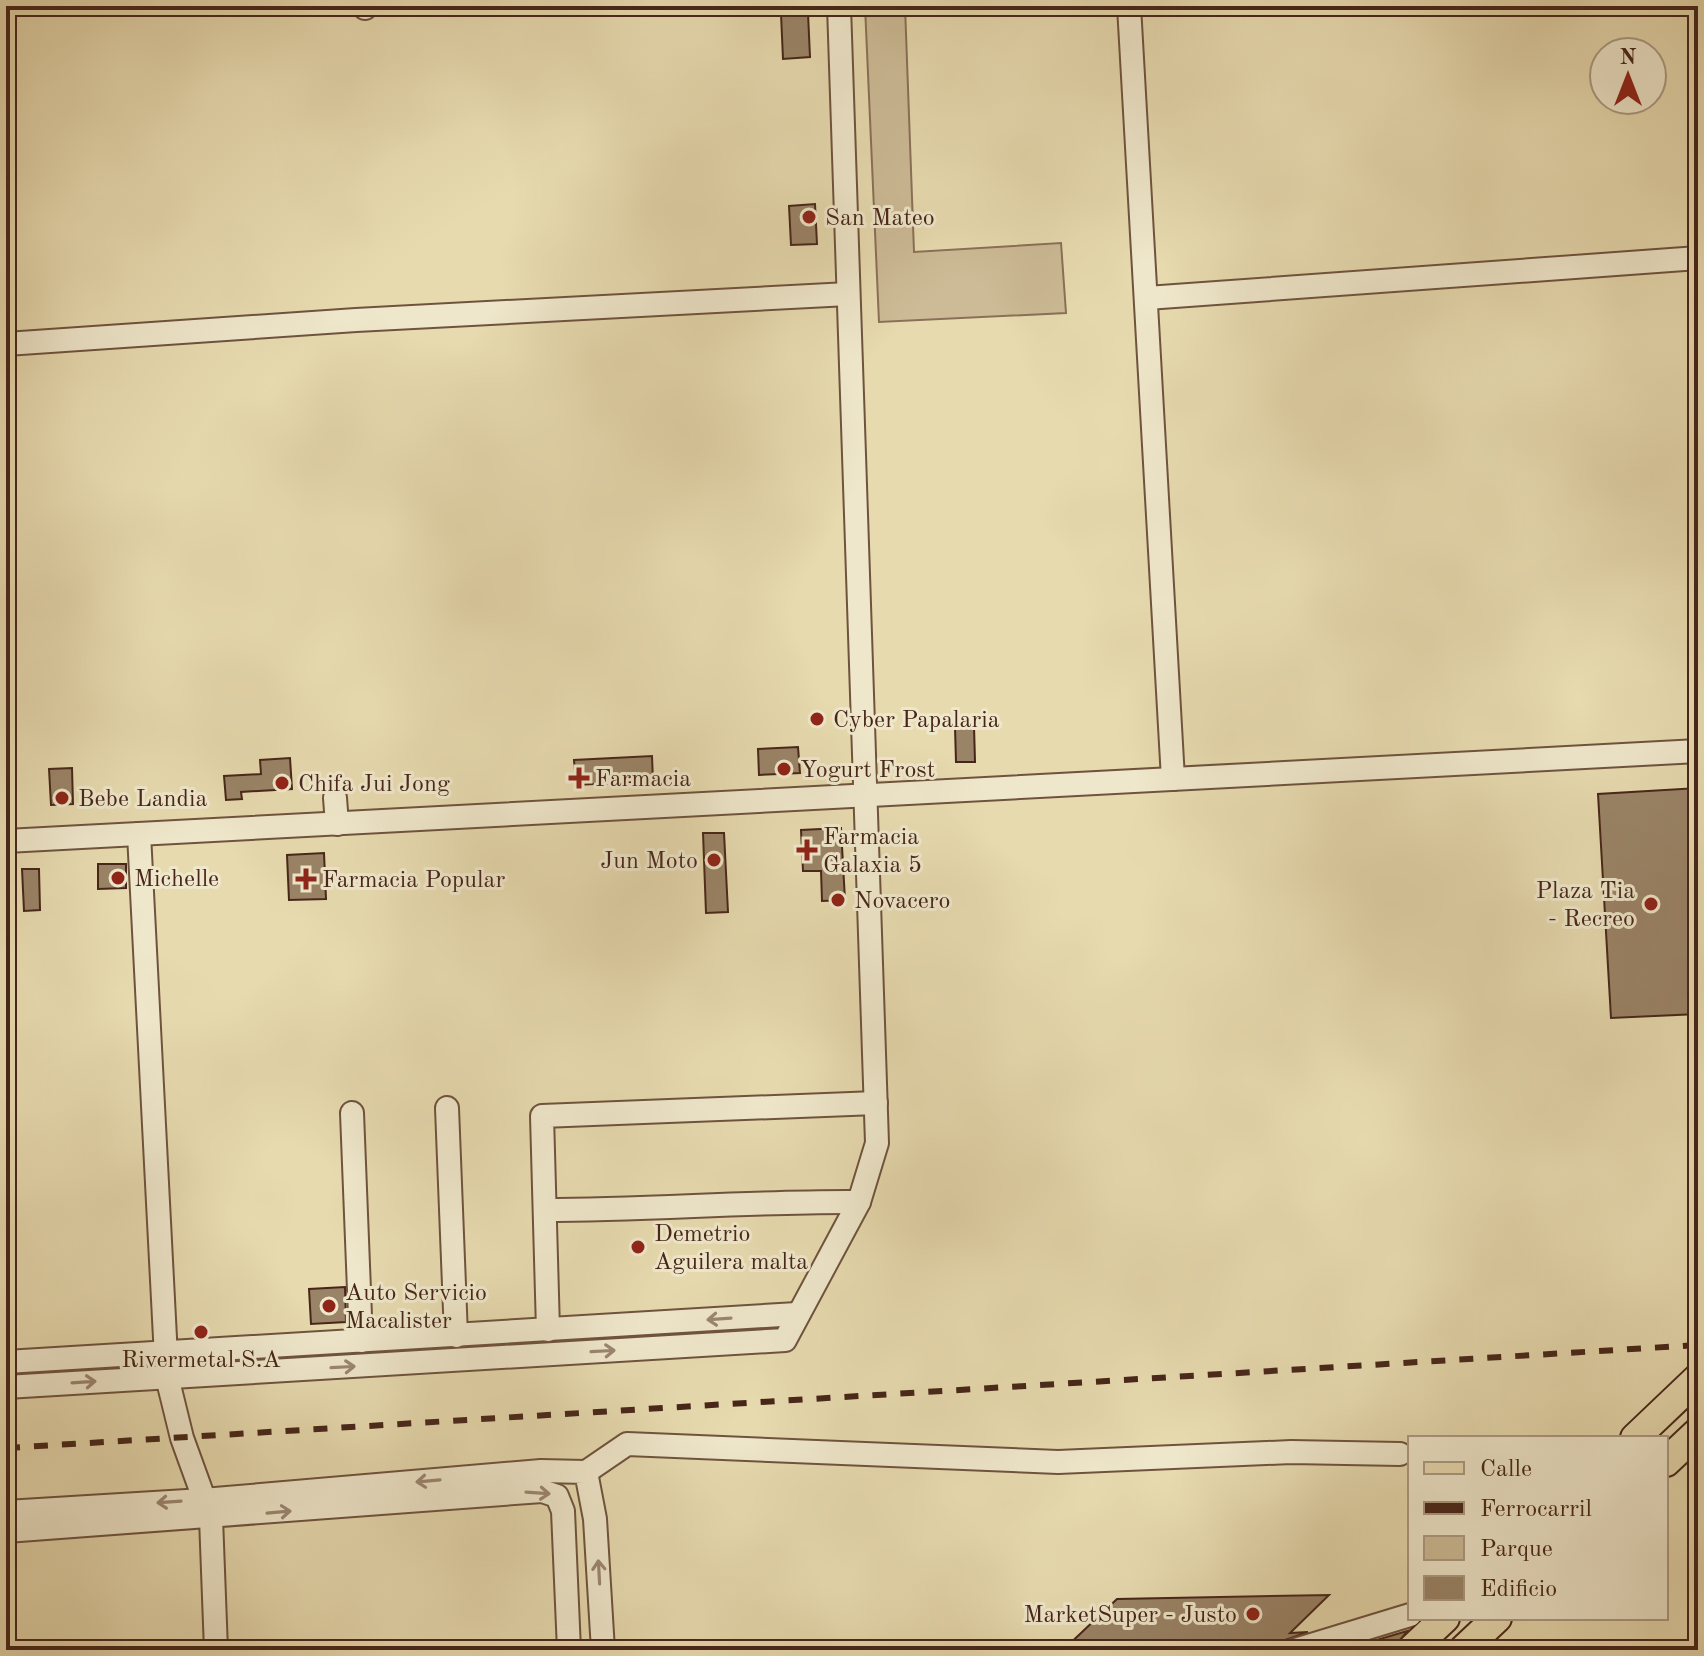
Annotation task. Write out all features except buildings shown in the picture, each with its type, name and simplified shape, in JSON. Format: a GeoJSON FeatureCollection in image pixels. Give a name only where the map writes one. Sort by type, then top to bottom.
{"type":"FeatureCollection","features":[{"type":"Feature","properties":{"kind":"main road"},"geometry":{"type":"LineString","coordinates":[[1637,1436],[1698,1378]]}},
{"type":"Feature","properties":{"kind":"main road"},"geometry":{"type":"LineString","coordinates":[[1668,1460],[1698,1432]]}},
{"type":"Feature","properties":{"kind":"main road"},"geometry":{"type":"LineString","coordinates":[[1411,1650],[1443,1620]]}},
{"type":"Feature","properties":{"kind":"main road"},"geometry":{"type":"LineString","coordinates":[[1463,1650],[1495,1620]]}},
{"type":"Feature","properties":{"kind":"street"},"geometry":{"type":"LineString","coordinates":[[6,1387],[785,1340],[859,1202],[877,1143],[863,796],[839,6]]}},
{"type":"Feature","properties":{"kind":"street"},"geometry":{"type":"LineString","coordinates":[[1129,6],[1173,779]]}},
{"type":"Feature","properties":{"kind":"street"},"geometry":{"type":"LineString","coordinates":[[1147,298],[1698,258]]}},
{"type":"Feature","properties":{"kind":"street"},"geometry":{"type":"LineString","coordinates":[[6,344],[356,320],[848,294]]}},
{"type":"Feature","properties":{"kind":"street"},"geometry":{"type":"LineString","coordinates":[[6,841],[1173,779],[1619,746],[1698,751]]}},
{"type":"Feature","properties":{"kind":"street"},"geometry":{"type":"LineString","coordinates":[[335,798],[337,824]]}},
{"type":"Feature","properties":{"kind":"street"},"geometry":{"type":"LineString","coordinates":[[139,834],[167,1377],[207,1509],[216,1650]]}},
{"type":"Feature","properties":{"kind":"street"},"geometry":{"type":"LineString","coordinates":[[548,1330],[542,1116],[876,1103]]}},
{"type":"Feature","properties":{"kind":"street"},"geometry":{"type":"LineString","coordinates":[[447,1108],[456,1336]]}},
{"type":"Feature","properties":{"kind":"street"},"geometry":{"type":"LineString","coordinates":[[352,1113],[361,1341]]}},
{"type":"Feature","properties":{"kind":"street"},"geometry":{"type":"LineString","coordinates":[[545,1210],[615,1210],[771,1201],[859,1202]]}},
{"type":"Feature","properties":{"kind":"street"},"geometry":{"type":"LineString","coordinates":[[6,1362],[797,1314]]}},
{"type":"Feature","properties":{"kind":"street"},"geometry":{"type":"LineString","coordinates":[[6,1531],[541,1471],[586,1472],[627,1444],[1058,1462],[1291,1452],[1400,1454]]}},
{"type":"Feature","properties":{"kind":"street"},"geometry":{"type":"LineString","coordinates":[[586,1472],[595,1519],[603,1650]]}},
{"type":"Feature","properties":{"kind":"street"},"geometry":{"type":"LineString","coordinates":[[6,1512],[207,1509],[542,1491],[557,1496],[563,1511],[569,1650]]}},
{"type":"Feature","properties":{"kind":"street"},"geometry":{"type":"LineString","coordinates":[[1295,1650],[1408,1616]]}},
{"type":"Feature","properties":{"kind":"green space"},"geometry":{"type":"Polygon","coordinates":[[[865,6],[905,6],[914,252],[1061,243],[1066,313],[879,322],[865,6]]]}},
{"type":"Feature","properties":{"kind":"railway"},"geometry":{"type":"LineString","coordinates":[[6,1448],[1698,1345]]}},
{"type":"Feature","properties":{"kind":"place","name":"San Mateo"},"geometry":{"type":"Point","coordinates":[809,217]}},
{"type":"Feature","properties":{"kind":"place","name":"Cyber Papalaria"},"geometry":{"type":"Point","coordinates":[817,719]}},
{"type":"Feature","properties":{"kind":"place","name":"Yogurt Frost"},"geometry":{"type":"Point","coordinates":[784,769]}},
{"type":"Feature","properties":{"kind":"place","name":"Farmacia"},"geometry":{"type":"Point","coordinates":[579,778]}},
{"type":"Feature","properties":{"kind":"place","name":"Chifa Jui Jong"},"geometry":{"type":"Point","coordinates":[282,783]}},
{"type":"Feature","properties":{"kind":"place","name":"Bebe Landia"},"geometry":{"type":"Point","coordinates":[62,798]}},
{"type":"Feature","properties":{"kind":"place","name":"Farmacia Galaxia 5"},"geometry":{"type":"Point","coordinates":[807,850]}},
{"type":"Feature","properties":{"kind":"place","name":"Jun Moto"},"geometry":{"type":"Point","coordinates":[714,860]}},
{"type":"Feature","properties":{"kind":"place","name":"Michelle"},"geometry":{"type":"Point","coordinates":[118,878]}},
{"type":"Feature","properties":{"kind":"place","name":"Farmacia Popular"},"geometry":{"type":"Point","coordinates":[306,879]}},
{"type":"Feature","properties":{"kind":"place","name":"Novacero"},"geometry":{"type":"Point","coordinates":[838,900]}},
{"type":"Feature","properties":{"kind":"place","name":"Plaza Tia - Recreo"},"geometry":{"type":"Point","coordinates":[1651,904]}},
{"type":"Feature","properties":{"kind":"place","name":"Demetrio Aguilera malta"},"geometry":{"type":"Point","coordinates":[638,1247]}},
{"type":"Feature","properties":{"kind":"place","name":"Auto Servicio Macalister"},"geometry":{"type":"Point","coordinates":[329,1306]}},
{"type":"Feature","properties":{"kind":"place","name":"Rivermetal S.A"},"geometry":{"type":"Point","coordinates":[201,1332]}},
{"type":"Feature","properties":{"kind":"place","name":"MarketSuper - Justo"},"geometry":{"type":"Point","coordinates":[1253,1614]}}]}
